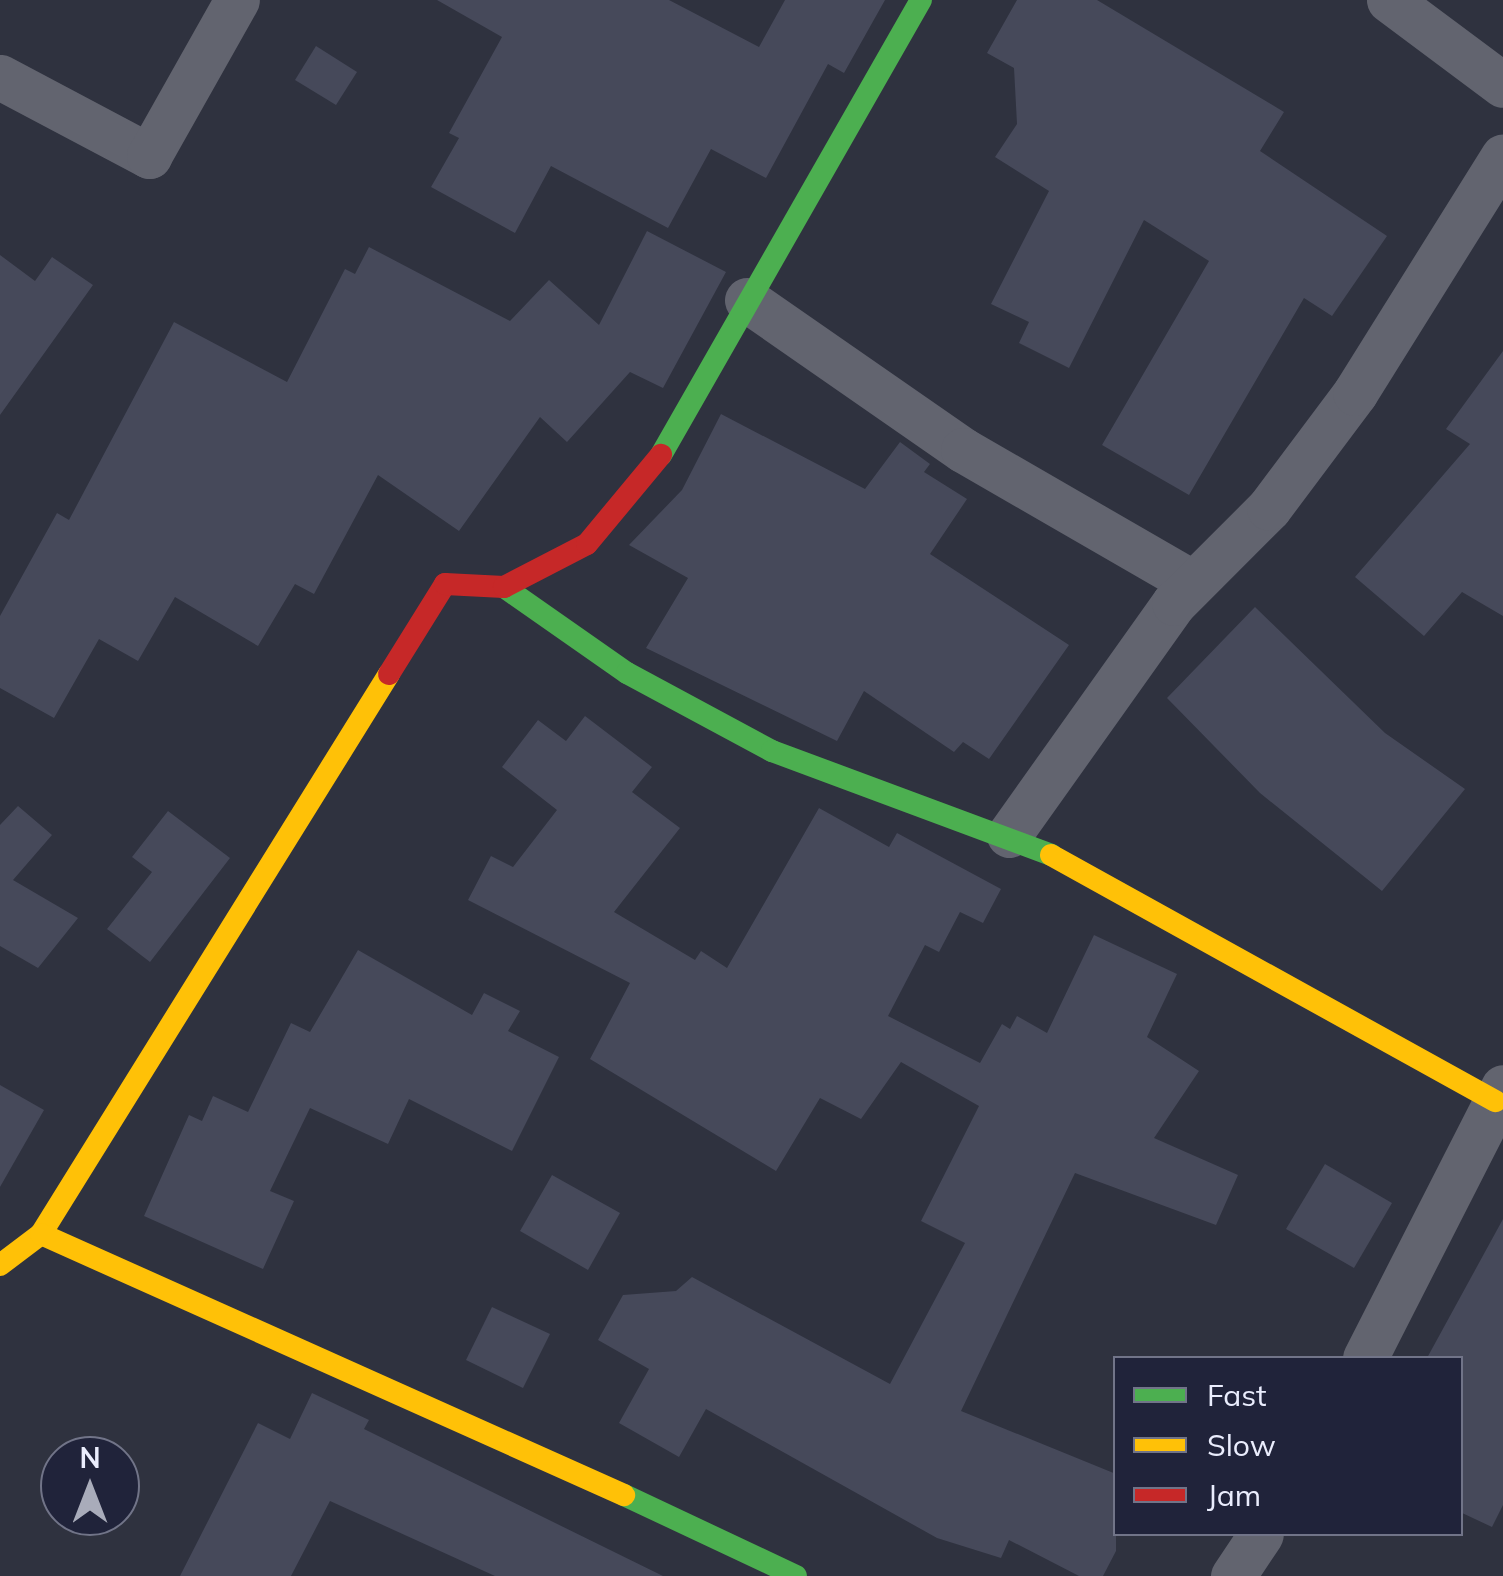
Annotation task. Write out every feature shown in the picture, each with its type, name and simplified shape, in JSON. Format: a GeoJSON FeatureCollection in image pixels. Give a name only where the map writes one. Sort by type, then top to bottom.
{"type":"FeatureCollection","features":[{"type":"Feature","properties":{"kind":"street"},"geometry":{"type":"LineString","coordinates":[[0,78],[149,156],[237,0]]}},
{"type":"Feature","properties":{"kind":"street"},"geometry":{"type":"LineString","coordinates":[[0,1266],[42,1234],[445,584],[504,587],[587,544],[660,457],[921,0]]}},
{"type":"Feature","properties":{"kind":"street"},"geometry":{"type":"LineString","coordinates":[[1389,0],[1503,85]]}},
{"type":"Feature","properties":{"kind":"street"},"geometry":{"type":"LineString","coordinates":[[1009,835],[1193,583],[1269,508],[1355,394],[1503,156]]}},
{"type":"Feature","properties":{"kind":"street"},"geometry":{"type":"LineString","coordinates":[[747,300],[962,450],[1193,583]]}},
{"type":"Feature","properties":{"kind":"street"},"geometry":{"type":"LineString","coordinates":[[504,587],[626,673],[772,750],[1009,835],[1499,1094],[1489,1162],[1365,1356]]}},
{"type":"Feature","properties":{"kind":"street"},"geometry":{"type":"LineString","coordinates":[[42,1234],[796,1576]]}},
{"type":"Feature","properties":{"kind":"street"},"geometry":{"type":"LineString","coordinates":[[1233,1576],[1260,1536]]}},
{"type":"Feature","properties":{"kind":"building"},"geometry":{"type":"Polygon","coordinates":[[[437,0],[669,0],[759,47],[785,0],[885,0],[844,73],[828,64],[766,178],[711,149],[668,228],[551,166],[515,233],[431,187],[459,138],[449,133],[502,37],[437,0]]]}},
{"type":"Feature","properties":{"kind":"building"},"geometry":{"type":"Polygon","coordinates":[[[1017,0],[1097,0],[1284,112],[1260,151],[1387,236],[1332,316],[1304,298],[1189,495],[1102,445],[1209,261],[1144,220],[1069,368],[1019,343],[1029,322],[991,304],[1049,191],[995,157],[1017,124],[1014,68],[987,53],[1017,0]]]}},
{"type":"Feature","properties":{"kind":"building"},"geometry":{"type":"Polygon","coordinates":[[[316,46],[357,72],[336,105],[295,80],[316,46]]]}},
{"type":"Feature","properties":{"kind":"building"},"geometry":{"type":"Polygon","coordinates":[[[647,231],[726,272],[663,388],[630,372],[567,442],[540,417],[459,531],[378,475],[314,594],[295,584],[258,646],[175,597],[138,661],[99,639],[54,718],[0,688],[0,616],[57,513],[69,520],[174,322],[287,382],[345,269],[355,274],[369,247],[510,321],[549,280],[599,325],[647,231]]]}},
{"type":"Feature","properties":{"kind":"building"},"geometry":{"type":"Polygon","coordinates":[[[0,255],[35,281],[52,257],[93,285],[0,415],[0,255]]]}},
{"type":"Feature","properties":{"kind":"building"},"geometry":{"type":"Polygon","coordinates":[[[1503,351],[1503,616],[1462,592],[1424,636],[1355,577],[1470,444],[1446,429],[1503,351]]]}},
{"type":"Feature","properties":{"kind":"building"},"geometry":{"type":"Polygon","coordinates":[[[721,414],[865,489],[900,442],[930,464],[924,472],[967,499],[930,554],[1069,645],[989,759],[963,742],[954,752],[864,691],[837,741],[646,648],[688,578],[629,545],[682,490],[721,414]]]}},
{"type":"Feature","properties":{"kind":"building"},"geometry":{"type":"Polygon","coordinates":[[[1255,607],[1385,733],[1465,789],[1382,891],[1260,793],[1167,698],[1255,607]]]}},
{"type":"Feature","properties":{"kind":"building"},"geometry":{"type":"Polygon","coordinates":[[[585,716],[652,767],[632,792],[680,828],[614,912],[695,960],[701,951],[727,968],[819,808],[889,847],[897,833],[1001,889],[983,923],[960,912],[939,952],[925,945],[888,1016],[980,1063],[1002,1024],[1010,1029],[1017,1016],[1047,1033],[1094,935],[1177,974],[1147,1037],[1199,1071],[1154,1138],[1238,1175],[1216,1225],[1075,1173],[961,1411],[1113,1473],[1116,1551],[1103,1576],[1079,1576],[1009,1540],[1001,1558],[937,1538],[706,1409],[679,1457],[619,1423],[649,1369],[598,1340],[623,1295],[676,1291],[692,1277],[890,1384],[965,1243],[921,1221],[979,1106],[901,1062],[861,1119],[820,1098],[776,1171],[590,1059],[630,983],[468,900],[491,856],[513,867],[557,810],[502,767],[538,720],[566,741],[585,716]]]}},
{"type":"Feature","properties":{"kind":"building"},"geometry":{"type":"Polygon","coordinates":[[[18,806],[52,835],[13,880],[78,918],[38,968],[0,946],[0,825],[18,806]]]}},
{"type":"Feature","properties":{"kind":"building"},"geometry":{"type":"Polygon","coordinates":[[[168,811],[230,858],[150,962],[107,929],[152,872],[132,857],[168,811]]]}},
{"type":"Feature","properties":{"kind":"building"},"geometry":{"type":"Polygon","coordinates":[[[358,950],[472,1015],[484,993],[520,1011],[508,1031],[559,1057],[512,1151],[409,1099],[388,1144],[310,1108],[270,1191],[294,1201],[263,1269],[144,1216],[189,1115],[202,1121],[213,1096],[248,1112],[291,1023],[310,1032],[358,950]]]}},
{"type":"Feature","properties":{"kind":"building"},"geometry":{"type":"Polygon","coordinates":[[[0,1085],[44,1110],[0,1187],[0,1085]]]}},
{"type":"Feature","properties":{"kind":"building"},"geometry":{"type":"Polygon","coordinates":[[[1325,1164],[1392,1203],[1354,1268],[1286,1229],[1325,1164]]]}},
{"type":"Feature","properties":{"kind":"building"},"geometry":{"type":"Polygon","coordinates":[[[552,1175],[620,1213],[588,1270],[520,1231],[552,1175]]]}},
{"type":"Feature","properties":{"kind":"building"},"geometry":{"type":"Polygon","coordinates":[[[1503,1219],[1503,1505],[1492,1527],[1463,1513],[1463,1356],[1428,1356],[1503,1219]]]}},
{"type":"Feature","properties":{"kind":"building"},"geometry":{"type":"Polygon","coordinates":[[[492,1307],[550,1334],[523,1388],[466,1360],[492,1307]]]}},
{"type":"Feature","properties":{"kind":"building"},"geometry":{"type":"Polygon","coordinates":[[[312,1393],[369,1420],[364,1429],[663,1576],[495,1576],[330,1501],[291,1576],[180,1576],[258,1423],[290,1439],[312,1393]]]}},
{"type":"Feature","properties":{"kind":"traffic: fast"},"geometry":{"type":"LineString","coordinates":[[661,455],[921,0]]}},
{"type":"Feature","properties":{"kind":"traffic: fast"},"geometry":{"type":"LineString","coordinates":[[504,587],[627,673],[772,751],[1051,855]]}},
{"type":"Feature","properties":{"kind":"traffic: fast"},"geometry":{"type":"LineString","coordinates":[[624,1495],[796,1576]]}},
{"type":"Feature","properties":{"kind":"traffic: slow"},"geometry":{"type":"LineString","coordinates":[[41,1234],[389,674]]}},
{"type":"Feature","properties":{"kind":"traffic: slow"},"geometry":{"type":"LineString","coordinates":[[1051,855],[1495,1101]]}},
{"type":"Feature","properties":{"kind":"traffic: slow"},"geometry":{"type":"LineString","coordinates":[[0,1265],[41,1234],[624,1495]]}},
{"type":"Feature","properties":{"kind":"traffic: jam"},"geometry":{"type":"LineString","coordinates":[[389,674],[445,584],[504,587],[587,544],[661,455]]}}]}
